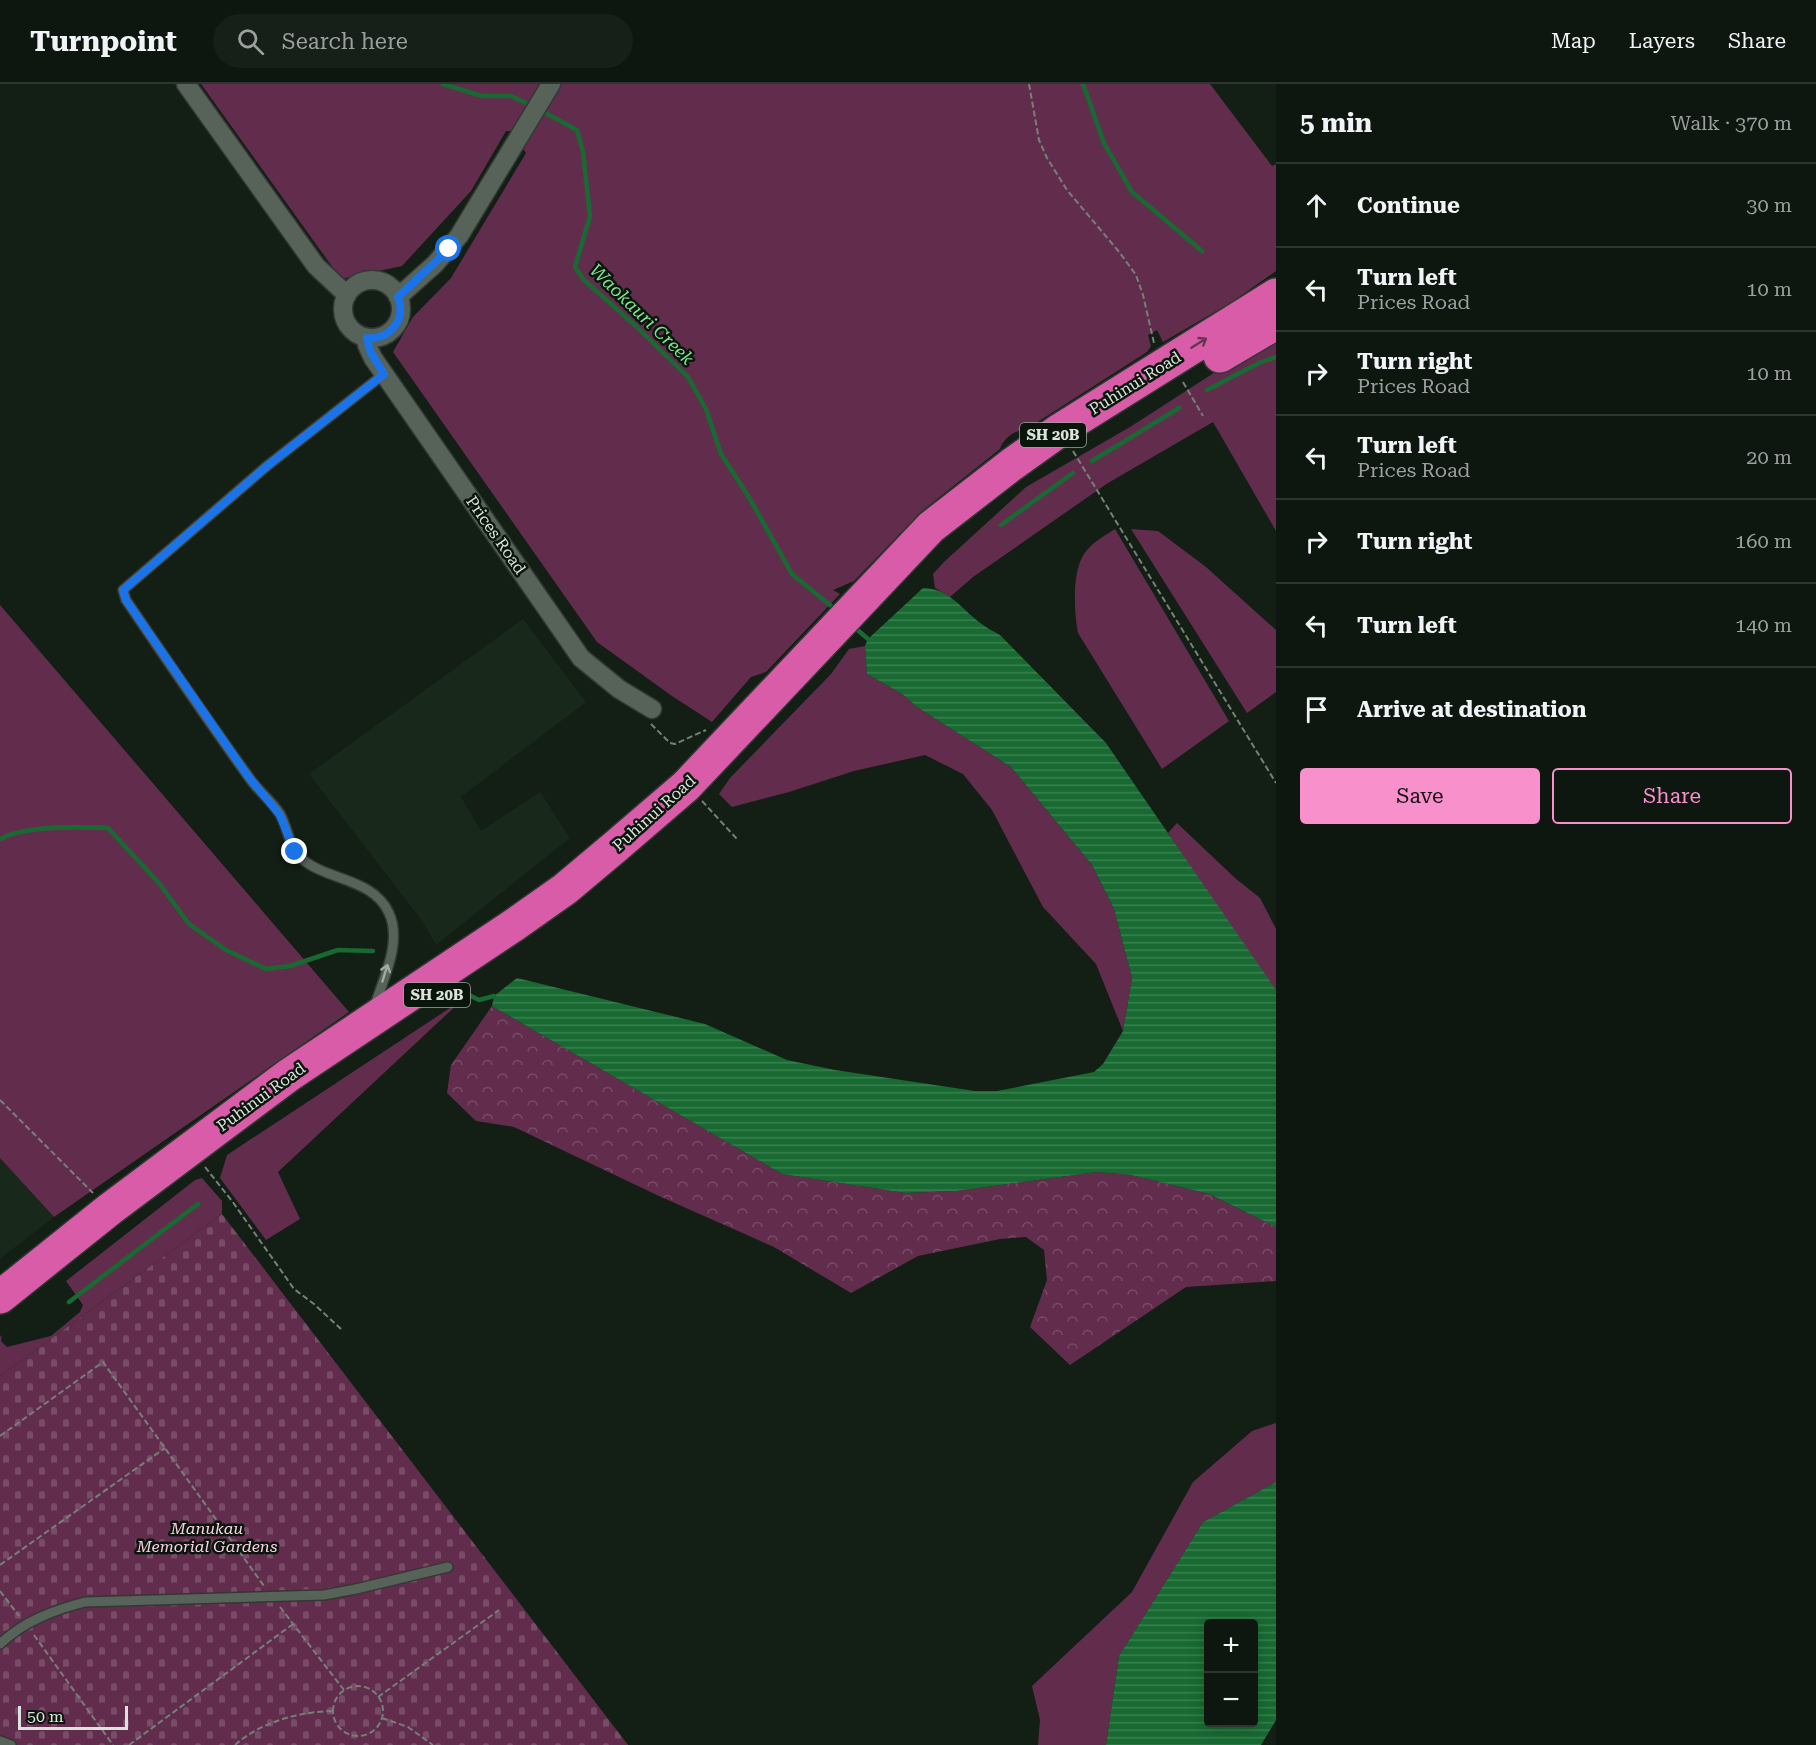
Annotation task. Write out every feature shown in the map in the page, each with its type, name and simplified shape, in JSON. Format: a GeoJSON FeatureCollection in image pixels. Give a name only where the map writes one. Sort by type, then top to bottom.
{"type":"FeatureCollection","features":[{"type":"Feature","properties":{"kind":"highway","name":"Puhinui Road"},"geometry":{"type":"LineString","coordinates":[[0,1297],[110,1209],[289,1075],[565,889],[686,786],[850,623],[940,543],[1276,295]]}},
{"type":"Feature","properties":{"kind":"highway","name":"Puhinui Road"},"geometry":{"type":"LineString","coordinates":[[0,1321],[111,1227],[199,1159],[274,1104],[476,970],[668,826],[720,776],[931,527],[1060,430],[1173,372],[1276,323]]}},
{"type":"Feature","properties":{"kind":"street"},"geometry":{"type":"LineString","coordinates":[[186,84],[316,266],[327,278],[347,295],[358,284],[373,280],[390,287],[398,297],[401,310],[395,327],[384,335],[367,338]]}},
{"type":"Feature","properties":{"kind":"street"},"geometry":{"type":"LineString","coordinates":[[398,297],[435,264],[459,236],[551,84]]}},
{"type":"Feature","properties":{"kind":"street","name":"Prices Road"},"geometry":{"type":"LineString","coordinates":[[347,295],[343,308],[345,321],[354,332],[367,338],[370,351],[384,374],[581,658],[651,717]]}},
{"type":"Feature","properties":{"kind":"lane"},"geometry":{"type":"LineString","coordinates":[[363,1027],[375,1007],[391,956],[394,939],[389,913],[381,900],[371,891],[311,865],[295,852],[280,815],[248,776],[126,600],[123,590],[267,466],[384,374]]}},
{"type":"Feature","properties":{"kind":"lane"},"geometry":{"type":"LineString","coordinates":[[0,1644],[26,1624],[58,1610],[85,1602],[338,1593],[448,1567]]}},
{"type":"Feature","properties":{"kind":"lane"},"geometry":{"type":"LineString","coordinates":[[0,1741],[11,1745]]}},
{"type":"Feature","properties":{"kind":"path"},"geometry":{"type":"LineString","coordinates":[[1029,84],[1039,140],[1047,158],[1067,190],[1136,275],[1154,344],[1203,416]]}},
{"type":"Feature","properties":{"kind":"path"},"geometry":{"type":"LineString","coordinates":[[1070,447],[1276,783]]}},
{"type":"Feature","properties":{"kind":"path"},"geometry":{"type":"LineString","coordinates":[[651,717],[670,743],[675,744],[703,731],[711,730]]}},
{"type":"Feature","properties":{"kind":"path"},"geometry":{"type":"LineString","coordinates":[[698,797],[737,839]]}},
{"type":"Feature","properties":{"kind":"path"},"geometry":{"type":"LineString","coordinates":[[0,1100],[110,1209]]}},
{"type":"Feature","properties":{"kind":"path"},"geometry":{"type":"LineString","coordinates":[[199,1159],[232,1201],[294,1289],[341,1329]]}},
{"type":"Feature","properties":{"kind":"path"},"geometry":{"type":"LineString","coordinates":[[0,1436],[103,1362],[271,1596],[344,1690]]}},
{"type":"Feature","properties":{"kind":"path"},"geometry":{"type":"LineString","coordinates":[[0,1564],[165,1448]]}},
{"type":"Feature","properties":{"kind":"path"},"geometry":{"type":"LineString","coordinates":[[0,1591],[112,1745]]}},
{"type":"Feature","properties":{"kind":"path"},"geometry":{"type":"LineString","coordinates":[[378,1697],[500,1610]]}},
{"type":"Feature","properties":{"kind":"path"},"geometry":{"type":"LineString","coordinates":[[129,1745],[293,1624]]}},
{"type":"Feature","properties":{"kind":"path"},"geometry":{"type":"LineString","coordinates":[[351,1687],[366,1688],[378,1697],[383,1711],[382,1718],[373,1731],[358,1736],[350,1735],[338,1726],[333,1711],[334,1703],[344,1690],[351,1687]]}},
{"type":"Feature","properties":{"kind":"path"},"geometry":{"type":"LineString","coordinates":[[235,1745],[261,1728],[292,1716],[333,1711]]}},
{"type":"Feature","properties":{"kind":"path"},"geometry":{"type":"LineString","coordinates":[[382,1718],[408,1727],[433,1745]]}},
{"type":"Feature","properties":{"kind":"shaded area"},"geometry":{"type":"Polygon","coordinates":[[[923,588],[940,591],[947,595],[981,624],[1000,635],[1106,743],[1276,990],[1276,1227],[1209,1194],[1131,1175],[1097,1172],[956,1191],[905,1193],[782,1174],[492,1006],[494,996],[517,978],[705,1024],[787,1060],[835,1070],[975,1091],[997,1091],[1094,1072],[1103,1064],[1123,1031],[1132,978],[1114,909],[1092,865],[1011,767],[917,707],[902,694],[867,674],[865,646],[868,639],[923,588]]]}},
{"type":"Feature","properties":{"kind":"shaded area"},"geometry":{"type":"Polygon","coordinates":[[[523,619],[586,702],[461,797],[481,831],[540,792],[570,838],[436,945],[423,922],[309,774],[523,619]]]}},
{"type":"Feature","properties":{"kind":"shaded area"},"geometry":{"type":"Polygon","coordinates":[[[0,1158],[54,1217],[0,1259],[0,1158]]]}},
{"type":"Feature","properties":{"kind":"shaded area"},"geometry":{"type":"Polygon","coordinates":[[[1276,1482],[1276,1720],[1261,1745],[1106,1745],[1119,1656],[1203,1522],[1276,1482]]]}},
{"type":"Feature","properties":{"kind":"green space"},"geometry":{"type":"Polygon","coordinates":[[[201,84],[1210,84],[1272,166],[1276,164],[1276,271],[1232,302],[1163,342],[1157,330],[1148,335],[1151,346],[1147,352],[1025,430],[1010,436],[1000,449],[922,511],[854,581],[833,590],[840,594],[766,672],[751,677],[712,722],[597,642],[393,352],[413,317],[451,278],[526,153],[511,131],[506,131],[471,191],[402,266],[341,279],[201,84]]]}},
{"type":"Feature","properties":{"kind":"green space"},"geometry":{"type":"Polygon","coordinates":[[[1276,333],[1276,531],[1213,422],[1108,483],[973,577],[950,597],[935,588],[933,574],[1026,487],[1130,427],[1276,333]]]}},
{"type":"Feature","properties":{"kind":"green space"},"geometry":{"type":"Polygon","coordinates":[[[1115,529],[1229,721],[1162,769],[1078,633],[1075,589],[1079,566],[1091,546],[1115,529]]]}},
{"type":"Feature","properties":{"kind":"green space"},"geometry":{"type":"Polygon","coordinates":[[[1131,529],[1158,531],[1206,567],[1276,630],[1276,692],[1247,713],[1131,529]]]}},
{"type":"Feature","properties":{"kind":"green space"},"geometry":{"type":"Polygon","coordinates":[[[0,605],[349,1012],[54,1217],[0,1158],[0,605]]]}},
{"type":"Feature","properties":{"kind":"green space"},"geometry":{"type":"Polygon","coordinates":[[[865,646],[867,674],[902,694],[917,707],[1011,767],[1092,865],[1114,909],[1132,978],[1123,1031],[1096,964],[1043,907],[992,810],[963,774],[925,755],[854,771],[732,807],[719,794],[730,778],[831,674],[849,649],[865,646]]]}},
{"type":"Feature","properties":{"kind":"green space"},"geometry":{"type":"Polygon","coordinates":[[[1177,823],[1235,878],[1260,898],[1276,929],[1276,995],[1168,833],[1177,823]]]}},
{"type":"Feature","properties":{"kind":"green space"},"geometry":{"type":"Polygon","coordinates":[[[462,1000],[278,1172],[300,1219],[266,1240],[220,1178],[227,1155],[462,1000]]]}},
{"type":"Feature","properties":{"kind":"green space"},"geometry":{"type":"Polygon","coordinates":[[[492,1006],[782,1174],[905,1193],[956,1191],[1097,1172],[1131,1175],[1209,1194],[1276,1227],[1276,1281],[1186,1287],[1070,1365],[1030,1327],[1047,1280],[1044,1250],[1026,1237],[1000,1239],[918,1256],[851,1293],[774,1247],[659,1196],[514,1127],[476,1121],[447,1093],[451,1065],[492,1006]]]}},
{"type":"Feature","properties":{"kind":"green space"},"geometry":{"type":"Polygon","coordinates":[[[202,1178],[222,1201],[222,1214],[0,1376],[0,1337],[2,1335],[1,1341],[7,1347],[51,1336],[80,1312],[83,1305],[66,1281],[195,1180],[202,1178]]]}},
{"type":"Feature","properties":{"kind":"green space","name":"Manukau Memorial Gardens"},"geometry":{"type":"Polygon","coordinates":[[[222,1214],[628,1745],[0,1745],[0,1376],[222,1214]]]}},
{"type":"Feature","properties":{"kind":"green space"},"geometry":{"type":"Polygon","coordinates":[[[1276,1423],[1276,1482],[1203,1522],[1119,1656],[1106,1745],[1038,1745],[1040,1720],[1032,1686],[1132,1592],[1193,1482],[1252,1431],[1276,1423]]]}},
{"type":"Feature","properties":{"kind":"waterway","name":"Waokauri Creek"},"geometry":{"type":"LineString","coordinates":[[443,84],[482,96],[511,96],[532,106]]}},
{"type":"Feature","properties":{"kind":"waterway"},"geometry":{"type":"LineString","coordinates":[[1083,84],[1104,143],[1132,192],[1202,251]]}},
{"type":"Feature","properties":{"kind":"waterway","name":"Waokauri Creek"},"geometry":{"type":"LineString","coordinates":[[540,110],[577,130],[583,152],[590,216],[575,267],[584,280],[688,377],[706,409],[721,454],[750,499],[792,574],[836,610]]}},
{"type":"Feature","properties":{"kind":"waterway"},"geometry":{"type":"LineString","coordinates":[[1207,390],[1259,363],[1276,357]]}},
{"type":"Feature","properties":{"kind":"waterway"},"geometry":{"type":"LineString","coordinates":[[1092,461],[1179,408]]}},
{"type":"Feature","properties":{"kind":"waterway"},"geometry":{"type":"LineString","coordinates":[[1001,525],[1073,473]]}},
{"type":"Feature","properties":{"kind":"waterway","name":"Waokauri Creek"},"geometry":{"type":"LineString","coordinates":[[853,626],[868,639]]}},
{"type":"Feature","properties":{"kind":"waterway"},"geometry":{"type":"LineString","coordinates":[[0,839],[11,834],[38,829],[108,828],[159,883],[189,924],[226,950],[266,969],[290,966],[338,950],[373,951]]}},
{"type":"Feature","properties":{"kind":"waterway"},"geometry":{"type":"LineString","coordinates":[[463,992],[479,1000],[494,996]]}},
{"type":"Feature","properties":{"kind":"waterway"},"geometry":{"type":"LineString","coordinates":[[69,1302],[198,1204]]}},
{"type":"Feature","properties":{"kind":"route"},"geometry":{"type":"LineString","coordinates":[[295,852],[280,815],[248,776],[126,600],[123,590],[267,466],[384,374],[367,345],[367,338],[384,335],[395,327],[401,310],[398,297],[449,249]]}}]}
